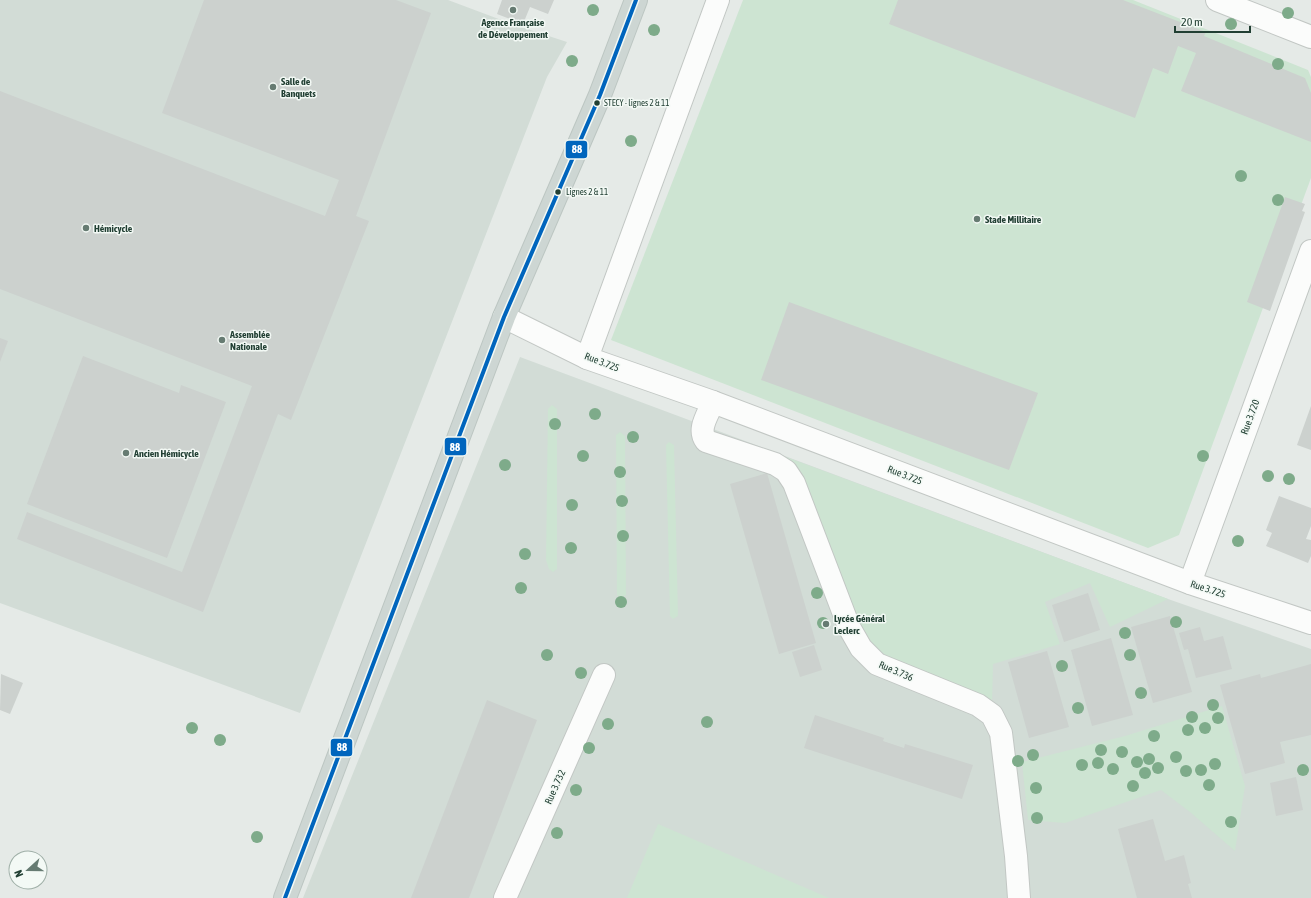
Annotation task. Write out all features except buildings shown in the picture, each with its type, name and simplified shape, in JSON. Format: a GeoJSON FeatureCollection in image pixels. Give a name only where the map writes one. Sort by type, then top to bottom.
{"type":"FeatureCollection","features":[{"type":"Feature","properties":{"kind":"main road"},"geometry":{"type":"LineString","coordinates":[[285,898],[504,317],[600,95],[636,0]]}},
{"type":"Feature","properties":{"kind":"street"},"geometry":{"type":"LineString","coordinates":[[587,358],[718,0]]}},
{"type":"Feature","properties":{"kind":"street"},"geometry":{"type":"LineString","coordinates":[[1217,0],[1311,37]]}},
{"type":"Feature","properties":{"kind":"street","name":"Rue 3.720"},"geometry":{"type":"LineString","coordinates":[[1190,583],[1311,251]]}},
{"type":"Feature","properties":{"kind":"street","name":"Rue 3.725"},"geometry":{"type":"LineString","coordinates":[[504,317],[587,358],[713,402],[1190,583],[1311,623]]}},
{"type":"Feature","properties":{"kind":"street","name":"Rue 3.736"},"geometry":{"type":"LineString","coordinates":[[713,402],[702,429],[702,436],[706,441],[775,464],[786,471],[794,483],[849,627],[861,648],[877,664],[978,705],[992,715],[1001,733],[1016,856],[1019,898]]}},
{"type":"Feature","properties":{"kind":"street","name":"Rue 3.732"},"geometry":{"type":"LineString","coordinates":[[505,898],[604,675]]}},
{"type":"Feature","properties":{"kind":"shaded area","name":"Assemblée Nationale"},"geometry":{"type":"Polygon","coordinates":[[[0,0],[448,0],[515,25],[567,42],[547,77],[300,713],[0,603],[0,0]]]}},
{"type":"Feature","properties":{"kind":"shaded area","name":"Lycée Général Leclerc"},"geometry":{"type":"Polygon","coordinates":[[[520,357],[1168,599],[1311,649],[1311,898],[303,898],[520,357]]]}},
{"type":"Feature","properties":{"kind":"green space"},"geometry":{"type":"Polygon","coordinates":[[[743,0],[1133,0],[1308,70],[1311,77],[1311,178],[1179,535],[1148,548],[611,340],[743,0]]]}},
{"type":"Feature","properties":{"kind":"green space"},"geometry":{"type":"Polygon","coordinates":[[[552,405],[557,409],[557,569],[553,572],[549,569],[546,560],[548,409],[552,405]]]}},
{"type":"Feature","properties":{"kind":"green space"},"geometry":{"type":"Polygon","coordinates":[[[620,432],[625,436],[626,595],[621,598],[617,595],[616,435],[620,432]]]}},
{"type":"Feature","properties":{"kind":"green space"},"geometry":{"type":"Polygon","coordinates":[[[669,442],[674,445],[678,616],[673,619],[670,616],[666,445],[669,442]]]}},
{"type":"Feature","properties":{"kind":"green space"},"geometry":{"type":"Polygon","coordinates":[[[786,457],[1168,599],[1110,627],[1090,583],[1045,602],[1060,644],[993,664],[992,704],[914,678],[863,637],[786,457]]]}},
{"type":"Feature","properties":{"kind":"green space"},"geometry":{"type":"Polygon","coordinates":[[[1222,706],[1245,786],[1235,851],[1190,812],[1161,790],[1065,823],[1028,820],[1022,762],[1125,736],[1222,706]]]}},
{"type":"Feature","properties":{"kind":"green space"},"geometry":{"type":"Polygon","coordinates":[[[658,824],[829,898],[627,898],[658,824]]]}},
{"type":"Feature","properties":{"kind":"transit line","name":"88"},"geometry":{"type":"LineString","coordinates":[[285,898],[504,317],[600,95],[636,0]]}},
{"type":"Feature","properties":{"kind":"place","name":"Agence Française de Développement"},"geometry":{"type":"Point","coordinates":[513,10]}},
{"type":"Feature","properties":{"kind":"place","name":"Salle de Banquets"},"geometry":{"type":"Point","coordinates":[273,87]}},
{"type":"Feature","properties":{"kind":"place","name":"STECY - lignes 2 & 11"},"geometry":{"type":"Point","coordinates":[597,103]}},
{"type":"Feature","properties":{"kind":"place","name":"Lignes 2 & 11"},"geometry":{"type":"Point","coordinates":[558,192]}},
{"type":"Feature","properties":{"kind":"place","name":"Stade Millitaire"},"geometry":{"type":"Point","coordinates":[977,219]}},
{"type":"Feature","properties":{"kind":"place","name":"Hémicycle"},"geometry":{"type":"Point","coordinates":[86,228]}},
{"type":"Feature","properties":{"kind":"place","name":"Assemblée Nationale"},"geometry":{"type":"Point","coordinates":[222,340]}},
{"type":"Feature","properties":{"kind":"place","name":"Ancien Hémicycle"},"geometry":{"type":"Point","coordinates":[126,453]}},
{"type":"Feature","properties":{"kind":"place","name":"Lycée Général Leclerc"},"geometry":{"type":"Point","coordinates":[826,624]}}]}
